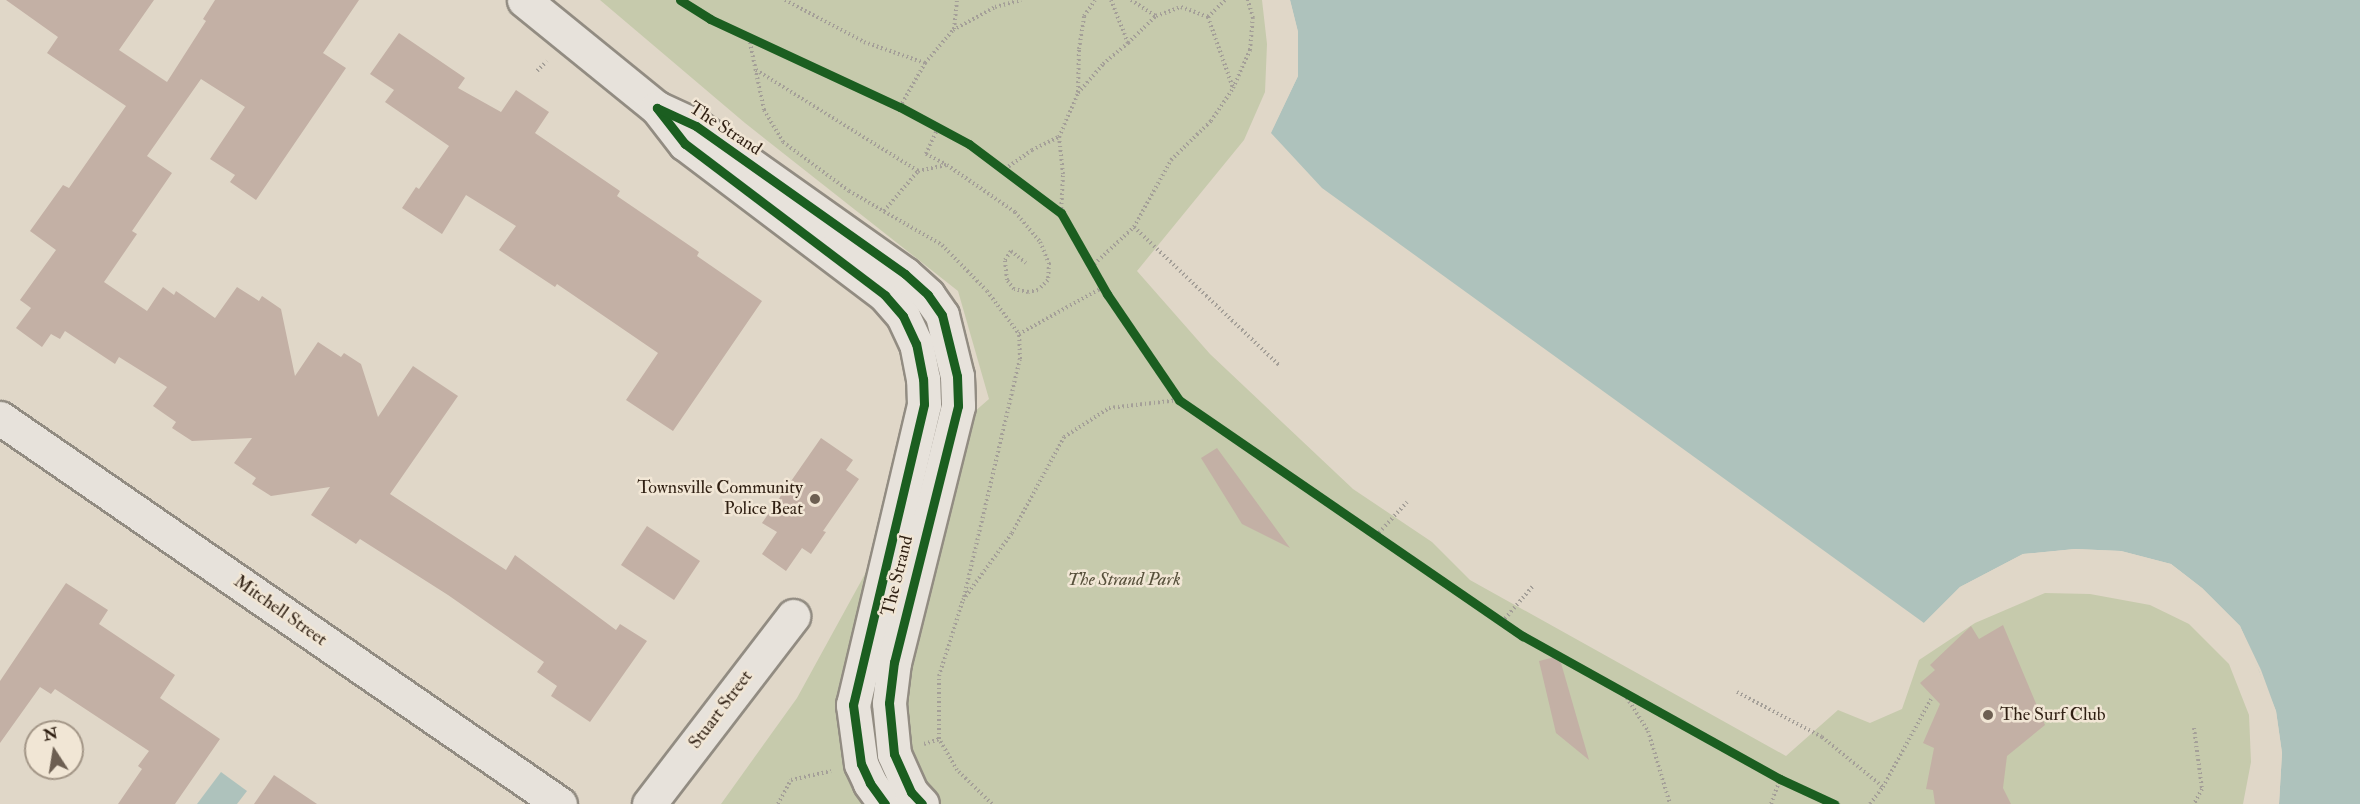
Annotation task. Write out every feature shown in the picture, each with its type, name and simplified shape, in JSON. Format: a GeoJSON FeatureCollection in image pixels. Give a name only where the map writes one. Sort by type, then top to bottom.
{"type":"FeatureCollection","features":[{"type":"Feature","properties":{"kind":"street","name":"The Strand"},"geometry":{"type":"LineString","coordinates":[[524,0],[657,108],[685,144],[885,295],[903,316],[916,344],[923,379],[924,404],[853,705],[861,764],[885,804]]}},
{"type":"Feature","properties":{"kind":"street","name":"The Strand"},"geometry":{"type":"LineString","coordinates":[[657,108],[696,126],[905,274],[928,295],[942,315],[957,376],[958,406],[894,662],[889,702],[890,725],[897,763],[911,792],[922,804]]}},
{"type":"Feature","properties":{"kind":"street","name":"Mitchell Street"},"geometry":{"type":"LineString","coordinates":[[0,418],[560,804]]}},
{"type":"Feature","properties":{"kind":"street","name":"Stuart Street"},"geometry":{"type":"LineString","coordinates":[[650,804],[793,616]]}},
{"type":"Feature","properties":{"kind":"path"},"geometry":{"type":"LineString","coordinates":[[680,0],[710,19],[749,38],[900,107],[969,144],[1005,169],[1061,213],[1103,287],[1179,400],[1523,636],[1780,779],[1834,804]]}},
{"type":"Feature","properties":{"kind":"path"},"geometry":{"type":"LineString","coordinates":[[785,0],[864,42],[925,63]]}},
{"type":"Feature","properties":{"kind":"path"},"geometry":{"type":"LineString","coordinates":[[953,30],[957,0]]}},
{"type":"Feature","properties":{"kind":"path"},"geometry":{"type":"LineString","coordinates":[[900,107],[925,63],[953,30],[996,7],[1021,0]]}},
{"type":"Feature","properties":{"kind":"path"},"geometry":{"type":"LineString","coordinates":[[1078,93],[1079,49],[1084,16],[1095,0]]}},
{"type":"Feature","properties":{"kind":"path"},"geometry":{"type":"LineString","coordinates":[[1111,0],[1128,43]]}},
{"type":"Feature","properties":{"kind":"path"},"geometry":{"type":"LineString","coordinates":[[1131,0],[1156,16]]}},
{"type":"Feature","properties":{"kind":"path"},"geometry":{"type":"LineString","coordinates":[[1208,17],[1225,0]]}},
{"type":"Feature","properties":{"kind":"path"},"geometry":{"type":"LineString","coordinates":[[1091,267],[1134,227],[1171,159],[1211,121],[1233,88],[1250,50],[1253,18],[1248,0]]}},
{"type":"Feature","properties":{"kind":"path"},"geometry":{"type":"LineString","coordinates":[[1061,213],[1064,174],[1059,137],[1078,93],[1103,64],[1156,16],[1180,7],[1208,17]]}},
{"type":"Feature","properties":{"kind":"path"},"geometry":{"type":"LineString","coordinates":[[1208,17],[1233,88]]}},
{"type":"Feature","properties":{"kind":"path"},"geometry":{"type":"LineString","coordinates":[[749,38],[764,110],[783,142],[849,191],[942,245],[987,291],[1019,334],[1020,358],[963,600],[939,676],[939,739],[957,770],[992,804]]}},
{"type":"Feature","properties":{"kind":"path"},"geometry":{"type":"LineString","coordinates":[[756,70],[918,171]]}},
{"type":"Feature","properties":{"kind":"path"},"geometry":{"type":"LineString","coordinates":[[938,129],[926,154],[947,165],[1015,212],[1040,242],[1049,263],[1048,280],[1038,290],[1028,292],[1014,289],[1007,280],[1005,260],[1011,251],[1026,263]]}},
{"type":"Feature","properties":{"kind":"path"},"geometry":{"type":"LineString","coordinates":[[1005,169],[1032,150],[1059,137]]}},
{"type":"Feature","properties":{"kind":"path"},"geometry":{"type":"LineString","coordinates":[[884,211],[918,171],[947,165]]}},
{"type":"Feature","properties":{"kind":"path"},"geometry":{"type":"LineString","coordinates":[[1134,227],[1279,365]]}},
{"type":"Feature","properties":{"kind":"path"},"geometry":{"type":"LineString","coordinates":[[1019,334],[1103,287]]}},
{"type":"Feature","properties":{"kind":"path"},"geometry":{"type":"LineString","coordinates":[[963,600],[1012,533],[1064,437],[1109,408],[1179,400]]}},
{"type":"Feature","properties":{"kind":"path"},"geometry":{"type":"LineString","coordinates":[[1376,536],[1407,502]]}},
{"type":"Feature","properties":{"kind":"path"},"geometry":{"type":"LineString","coordinates":[[1502,622],[1533,586]]}},
{"type":"Feature","properties":{"kind":"path"},"geometry":{"type":"LineString","coordinates":[[1620,688],[1648,731],[1670,804]]}},
{"type":"Feature","properties":{"kind":"path"},"geometry":{"type":"LineString","coordinates":[[1737,692],[1822,737],[1883,787]]}},
{"type":"Feature","properties":{"kind":"path"},"geometry":{"type":"LineString","coordinates":[[1870,804],[1883,787],[1931,699]]}},
{"type":"Feature","properties":{"kind":"path"},"geometry":{"type":"LineString","coordinates":[[2194,729],[2202,789],[2194,804]]}},
{"type":"Feature","properties":{"kind":"path"},"geometry":{"type":"LineString","coordinates":[[1771,804],[1780,779]]}},
{"type":"Feature","properties":{"kind":"green space","name":"The Strand Park"},"geometry":{"type":"Polygon","coordinates":[[[600,0],[1262,0],[1267,44],[1265,92],[1244,140],[1137,271],[1210,354],[1353,489],[1432,542],[1470,580],[1786,756],[1838,710],[1870,723],[1902,709],[1919,660],[1975,623],[2045,593],[2090,594],[2150,605],[2189,624],[2229,664],[2249,715],[2251,762],[2243,804],[721,804],[797,698],[916,481],[919,318],[921,316],[929,329],[942,376],[942,440],[989,399],[958,291],[745,123],[600,0]]]}},
{"type":"Feature","properties":{"kind":"water"},"geometry":{"type":"Polygon","coordinates":[[[1290,0],[2360,0],[2360,804],[2279,804],[2282,753],[2276,711],[2240,626],[2202,588],[2171,564],[2121,551],[2075,549],[2023,554],[1960,587],[1924,623],[1322,188],[1271,133],[1298,76],[1298,32],[1290,0]]]}},
{"type":"Feature","properties":{"kind":"water"},"geometry":{"type":"Polygon","coordinates":[[[221,772],[247,791],[237,804],[197,804],[221,772]]]}},
{"type":"Feature","properties":{"kind":"pier"},"geometry":{"type":"Polygon","coordinates":[[[1287,0],[1290,0],[1298,32],[1298,76],[1269,136],[1295,75],[1295,32],[1287,0]]]}},
{"type":"Feature","properties":{"kind":"pier"},"geometry":{"type":"Polygon","coordinates":[[[2075,549],[2121,551],[2171,564],[2202,588],[2240,626],[2261,670],[2276,711],[2282,753],[2279,804],[2276,804],[2279,753],[2273,711],[2259,671],[2237,628],[2200,590],[2169,567],[2121,554],[2075,552],[2024,557],[1962,590],[1926,625],[1922,625],[1960,587],[2023,554],[2075,549]]]}},
{"type":"Feature","properties":{"kind":"building"},"geometry":{"type":"Polygon","coordinates":[[[6,0],[154,0],[119,50],[167,82],[206,21],[203,19],[215,0],[359,0],[323,53],[346,68],[256,200],[230,182],[235,175],[210,159],[245,107],[201,79],[147,156],[172,173],[132,231],[137,234],[104,282],[147,311],[163,287],[174,295],[176,291],[215,318],[237,287],[259,301],[262,296],[281,309],[295,376],[318,342],[341,357],[344,353],[361,364],[378,417],[413,366],[458,396],[390,494],[506,570],[515,555],[616,630],[620,624],[647,641],[590,722],[551,696],[557,686],[537,672],[544,662],[448,595],[360,539],[356,544],[311,515],[330,487],[271,496],[252,484],[256,478],[234,463],[252,438],[192,441],[172,428],[176,422],[153,406],[167,387],[119,357],[115,364],[65,331],[60,339],[51,334],[42,347],[16,328],[31,308],[20,300],[56,250],[30,231],[63,185],[69,188],[126,106],[47,53],[58,37],[6,0]]]}},
{"type":"Feature","properties":{"kind":"building"},"geometry":{"type":"Polygon","coordinates":[[[399,33],[465,78],[458,88],[501,112],[516,90],[549,112],[535,133],[620,191],[617,196],[699,252],[697,256],[762,301],[673,431],[626,400],[658,353],[557,284],[555,287],[499,250],[516,226],[466,195],[442,234],[402,208],[416,187],[419,189],[449,146],[385,102],[394,90],[370,74],[399,33]]]}},
{"type":"Feature","properties":{"kind":"building"},"geometry":{"type":"Polygon","coordinates":[[[821,438],[853,460],[846,470],[859,479],[823,531],[826,532],[811,554],[802,548],[786,571],[762,554],[777,532],[762,523],[821,438]]]}},
{"type":"Feature","properties":{"kind":"building"},"geometry":{"type":"Polygon","coordinates":[[[1217,448],[1290,548],[1242,524],[1201,458],[1217,448]]]}},
{"type":"Feature","properties":{"kind":"building"},"geometry":{"type":"Polygon","coordinates":[[[647,526],[700,561],[674,600],[621,565],[647,526]]]}},
{"type":"Feature","properties":{"kind":"building"},"geometry":{"type":"Polygon","coordinates":[[[66,583],[108,610],[99,624],[175,675],[160,698],[220,739],[175,804],[118,804],[142,769],[138,766],[149,751],[55,689],[51,694],[40,687],[0,743],[0,681],[66,583]]]}},
{"type":"Feature","properties":{"kind":"building","name":"The Surf Club"},"geometry":{"type":"Polygon","coordinates":[[[2003,625],[2045,725],[2007,756],[2003,788],[2011,804],[1935,804],[1933,790],[1926,789],[1934,748],[1923,743],[1940,704],[1920,683],[1935,670],[1930,665],[1971,626],[1979,639],[2003,625]]]}},
{"type":"Feature","properties":{"kind":"building"},"geometry":{"type":"Polygon","coordinates":[[[1559,656],[1589,760],[1556,733],[1539,661],[1559,656]]]}},
{"type":"Feature","properties":{"kind":"building"},"geometry":{"type":"Polygon","coordinates":[[[274,775],[317,804],[254,804],[274,775]]]}},
{"type":"Feature","properties":{"kind":"cycle path"},"geometry":{"type":"LineString","coordinates":[[680,0],[710,19],[900,107],[969,144],[1061,213],[1107,294],[1179,400],[1523,636],[1780,779],[1834,804]]}},
{"type":"Feature","properties":{"kind":"cycle path"},"geometry":{"type":"LineString","coordinates":[[885,804],[870,783],[861,764],[853,705],[924,404],[923,379],[916,344],[903,316],[885,295],[685,144],[657,108],[696,126],[905,274],[928,295],[942,315],[957,376],[958,406],[894,662],[889,703],[894,754],[911,792],[922,804]]}},
{"type":"Feature","properties":{"kind":"place","name":"Townsville Community Police Beat"},"geometry":{"type":"Point","coordinates":[815,499]}},
{"type":"Feature","properties":{"kind":"place","name":"The Surf Club"},"geometry":{"type":"Point","coordinates":[1988,715]}}]}
